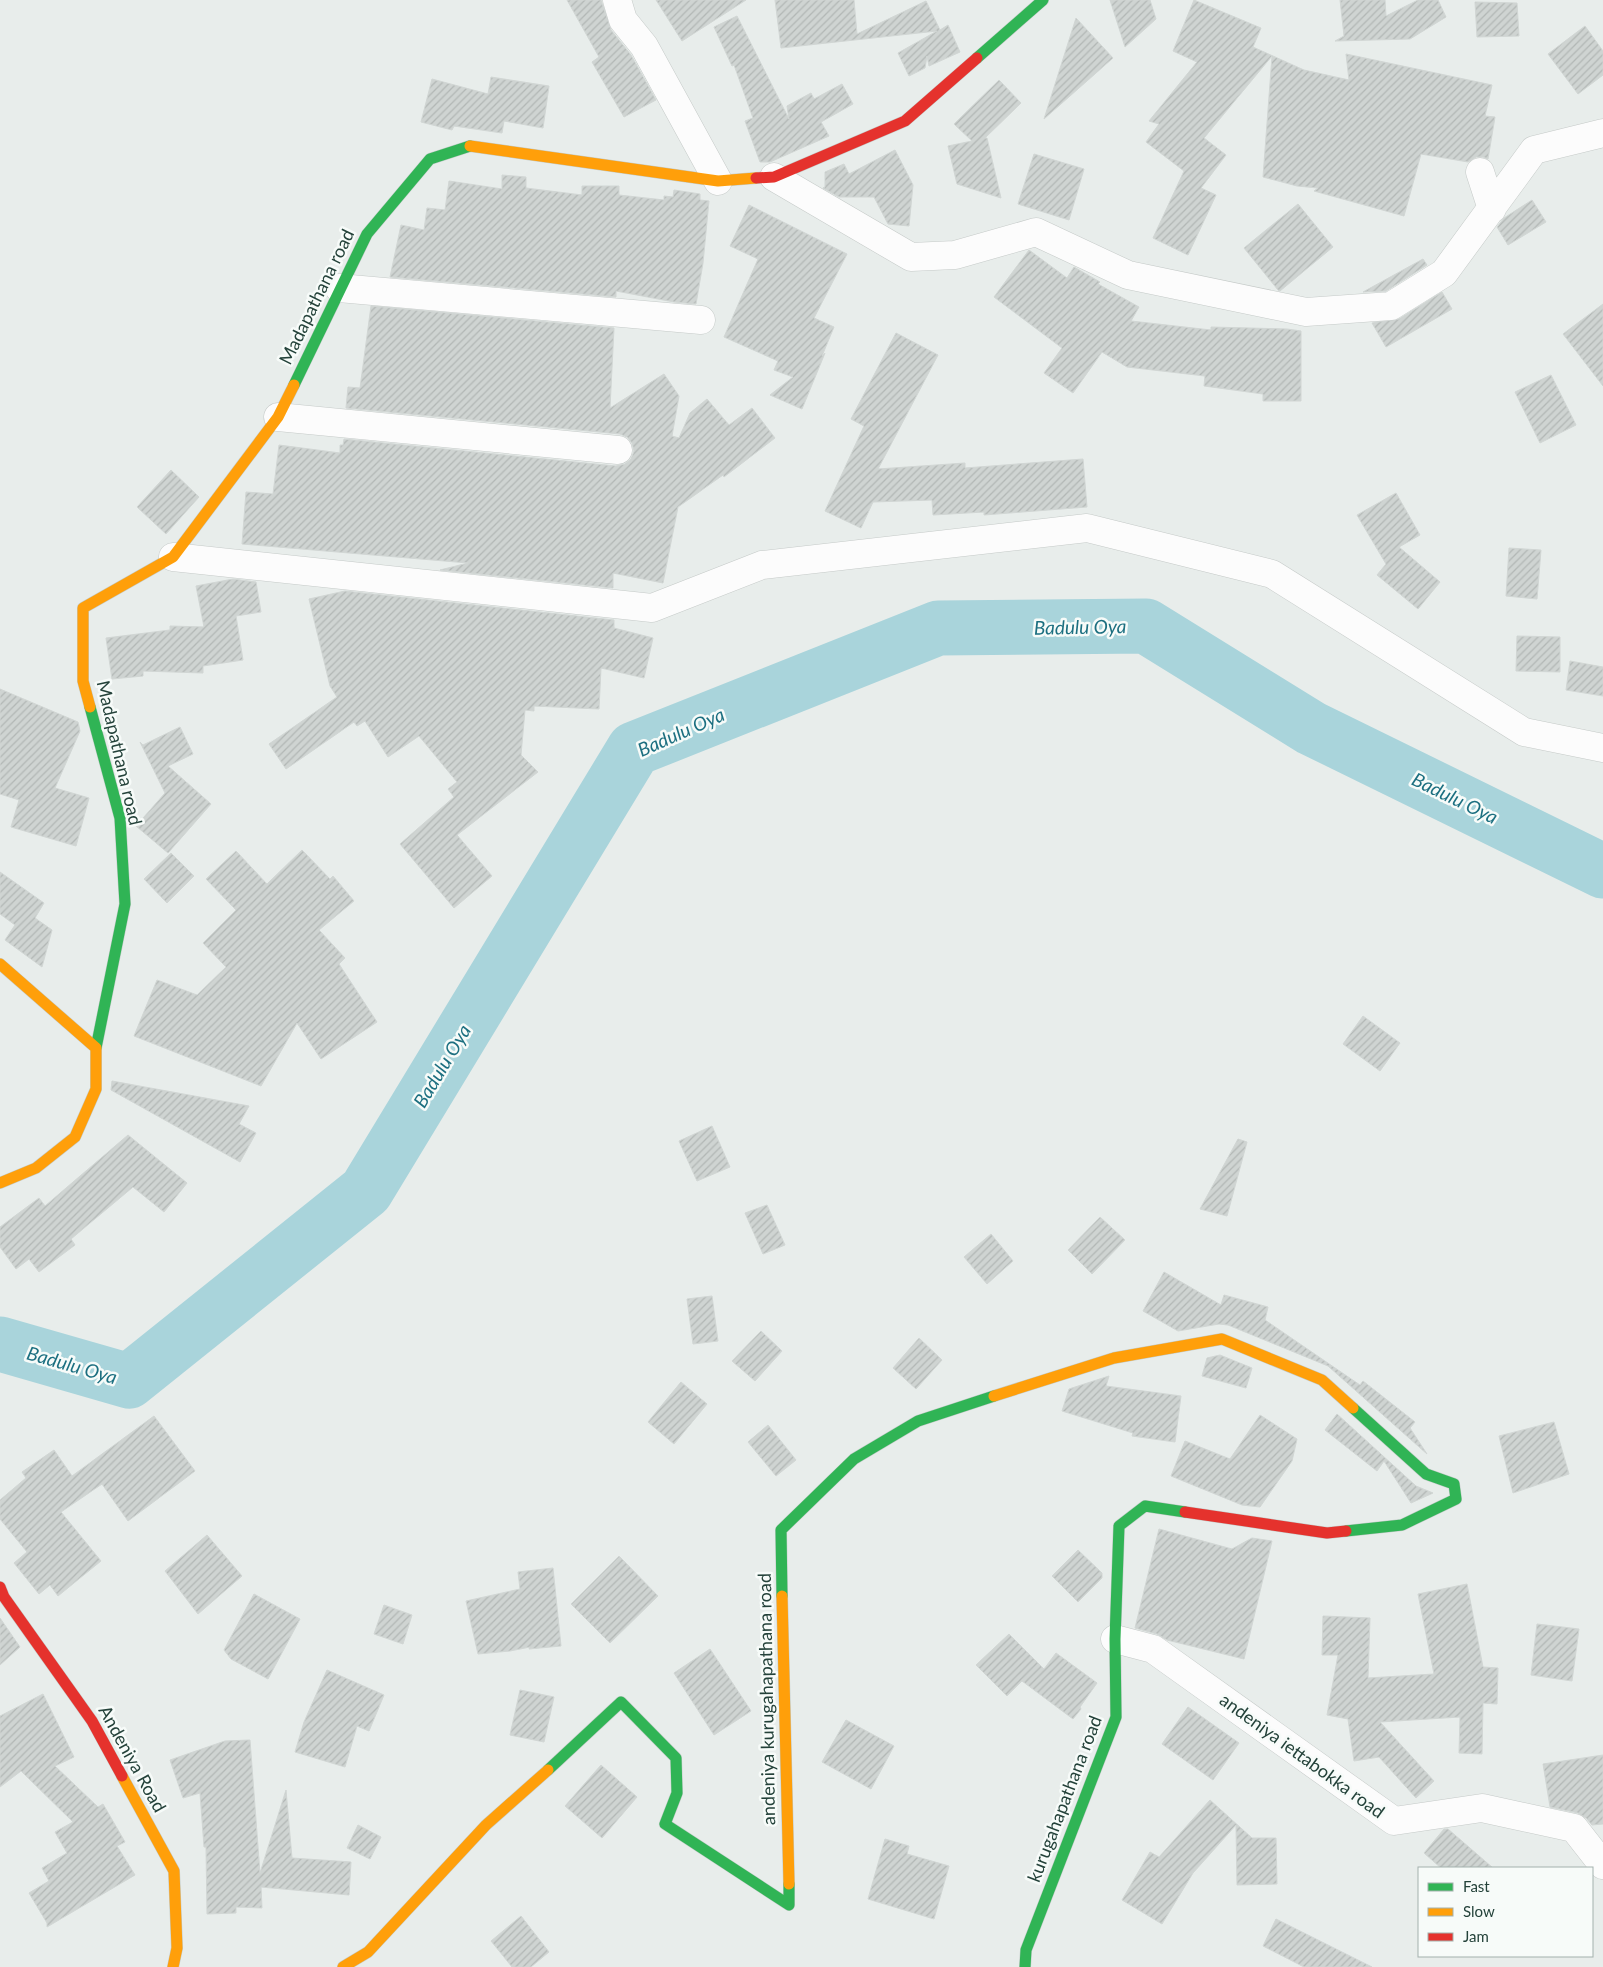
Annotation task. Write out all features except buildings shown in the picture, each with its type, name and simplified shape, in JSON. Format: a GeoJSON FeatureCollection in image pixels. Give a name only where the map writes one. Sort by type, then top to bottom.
{"type":"FeatureCollection","features":[{"type":"Feature","properties":{"kind":"street"},"geometry":{"type":"LineString","coordinates":[[617,0],[623,20],[644,46],[718,180]]}},
{"type":"Feature","properties":{"kind":"street","name":"Madapathana road"},"geometry":{"type":"LineString","coordinates":[[96,1048],[125,904],[120,818],[83,681],[83,608],[173,557],[278,417],[367,234],[430,159],[473,145],[718,180],[774,177],[905,121],[1043,0]]}},
{"type":"Feature","properties":{"kind":"street"},"geometry":{"type":"LineString","coordinates":[[774,177],[911,257],[954,254],[1036,232],[1128,276],[1306,312],[1391,306],[1444,273],[1534,150],[1603,132]]}},
{"type":"Feature","properties":{"kind":"street"},"geometry":{"type":"LineString","coordinates":[[1480,172],[1492,209]]}},
{"type":"Feature","properties":{"kind":"street"},"geometry":{"type":"LineString","coordinates":[[340,288],[700,320]]}},
{"type":"Feature","properties":{"kind":"street"},"geometry":{"type":"LineString","coordinates":[[278,417],[618,450]]}},
{"type":"Feature","properties":{"kind":"street"},"geometry":{"type":"LineString","coordinates":[[173,557],[652,608],[762,565],[1087,528],[1272,574],[1524,732],[1603,748]]}},
{"type":"Feature","properties":{"kind":"street"},"geometry":{"type":"LineString","coordinates":[[0,964],[96,1048],[96,1089],[75,1137],[36,1168],[0,1183]]}},
{"type":"Feature","properties":{"kind":"street","name":"kurugahapathana road"},"geometry":{"type":"LineString","coordinates":[[1025,1967],[1026,1950],[1116,1717],[1115,1639],[1120,1526],[1145,1506],[1327,1533],[1402,1525],[1456,1499],[1454,1484],[1426,1474],[1322,1380],[1222,1339]]}},
{"type":"Feature","properties":{"kind":"street","name":"andeniya kurugahapathana road"},"geometry":{"type":"LineString","coordinates":[[344,1967],[368,1952],[486,1826],[621,1702],[676,1758],[677,1793],[665,1824],[789,1905],[781,1530],[854,1459],[918,1421],[1114,1358],[1222,1339]]}},
{"type":"Feature","properties":{"kind":"street","name":"Andeniya Road"},"geometry":{"type":"LineString","coordinates":[[0,1587],[4,1597],[92,1721],[174,1871],[177,1948],[173,1967]]}},
{"type":"Feature","properties":{"kind":"street","name":"andeniya iettabokka road"},"geometry":{"type":"LineString","coordinates":[[1115,1639],[1153,1649],[1394,1821],[1482,1808],[1574,1828],[1603,1865]]}},
{"type":"Feature","properties":{"kind":"waterway","name":"Badulu Oya"},"geometry":{"type":"LineString","coordinates":[[0,1344],[129,1381],[366,1191],[634,749],[938,628],[1146,626],[1311,728],[1603,871]]}},
{"type":"Feature","properties":{"kind":"traffic: fast"},"geometry":{"type":"LineString","coordinates":[[977,58],[1043,0]]}},
{"type":"Feature","properties":{"kind":"traffic: fast"},"geometry":{"type":"LineString","coordinates":[[294,385],[367,234],[430,159],[470,146]]}},
{"type":"Feature","properties":{"kind":"traffic: fast"},"geometry":{"type":"LineString","coordinates":[[90,707],[120,818],[125,904],[96,1048]]}},
{"type":"Feature","properties":{"kind":"traffic: fast"},"geometry":{"type":"LineString","coordinates":[[782,1596],[781,1530],[854,1459],[918,1421],[994,1396]]}},
{"type":"Feature","properties":{"kind":"traffic: fast"},"geometry":{"type":"LineString","coordinates":[[1346,1531],[1402,1525],[1456,1499],[1454,1484],[1426,1474],[1353,1408]]}},
{"type":"Feature","properties":{"kind":"traffic: fast"},"geometry":{"type":"LineString","coordinates":[[1025,1967],[1026,1950],[1116,1717],[1115,1639],[1119,1526],[1145,1506],[1185,1512]]}},
{"type":"Feature","properties":{"kind":"traffic: fast"},"geometry":{"type":"LineString","coordinates":[[548,1770],[621,1702],[676,1758],[677,1793],[665,1824],[789,1905],[789,1884]]}},
{"type":"Feature","properties":{"kind":"traffic: slow"},"geometry":{"type":"LineString","coordinates":[[470,146],[718,181],[756,178]]}},
{"type":"Feature","properties":{"kind":"traffic: slow"},"geometry":{"type":"LineString","coordinates":[[90,707],[83,681],[83,608],[173,557],[278,417],[294,385]]}},
{"type":"Feature","properties":{"kind":"traffic: slow"},"geometry":{"type":"LineString","coordinates":[[0,964],[96,1048],[96,1089],[75,1137],[36,1168],[0,1183]]}},
{"type":"Feature","properties":{"kind":"traffic: slow"},"geometry":{"type":"LineString","coordinates":[[994,1396],[1114,1358],[1222,1339],[1322,1380],[1353,1408]]}},
{"type":"Feature","properties":{"kind":"traffic: slow"},"geometry":{"type":"LineString","coordinates":[[782,1596],[789,1884]]}},
{"type":"Feature","properties":{"kind":"traffic: slow"},"geometry":{"type":"LineString","coordinates":[[343,1967],[368,1952],[486,1825],[548,1770]]}},
{"type":"Feature","properties":{"kind":"traffic: slow"},"geometry":{"type":"LineString","coordinates":[[122,1776],[174,1871],[177,1948],[173,1967]]}},
{"type":"Feature","properties":{"kind":"traffic: jam"},"geometry":{"type":"LineString","coordinates":[[756,178],[774,177],[905,121],[977,58]]}},
{"type":"Feature","properties":{"kind":"traffic: jam"},"geometry":{"type":"LineString","coordinates":[[1185,1512],[1327,1533],[1346,1531]]}},
{"type":"Feature","properties":{"kind":"traffic: jam"},"geometry":{"type":"LineString","coordinates":[[0,1587],[4,1597],[92,1721],[122,1776]]}}]}
